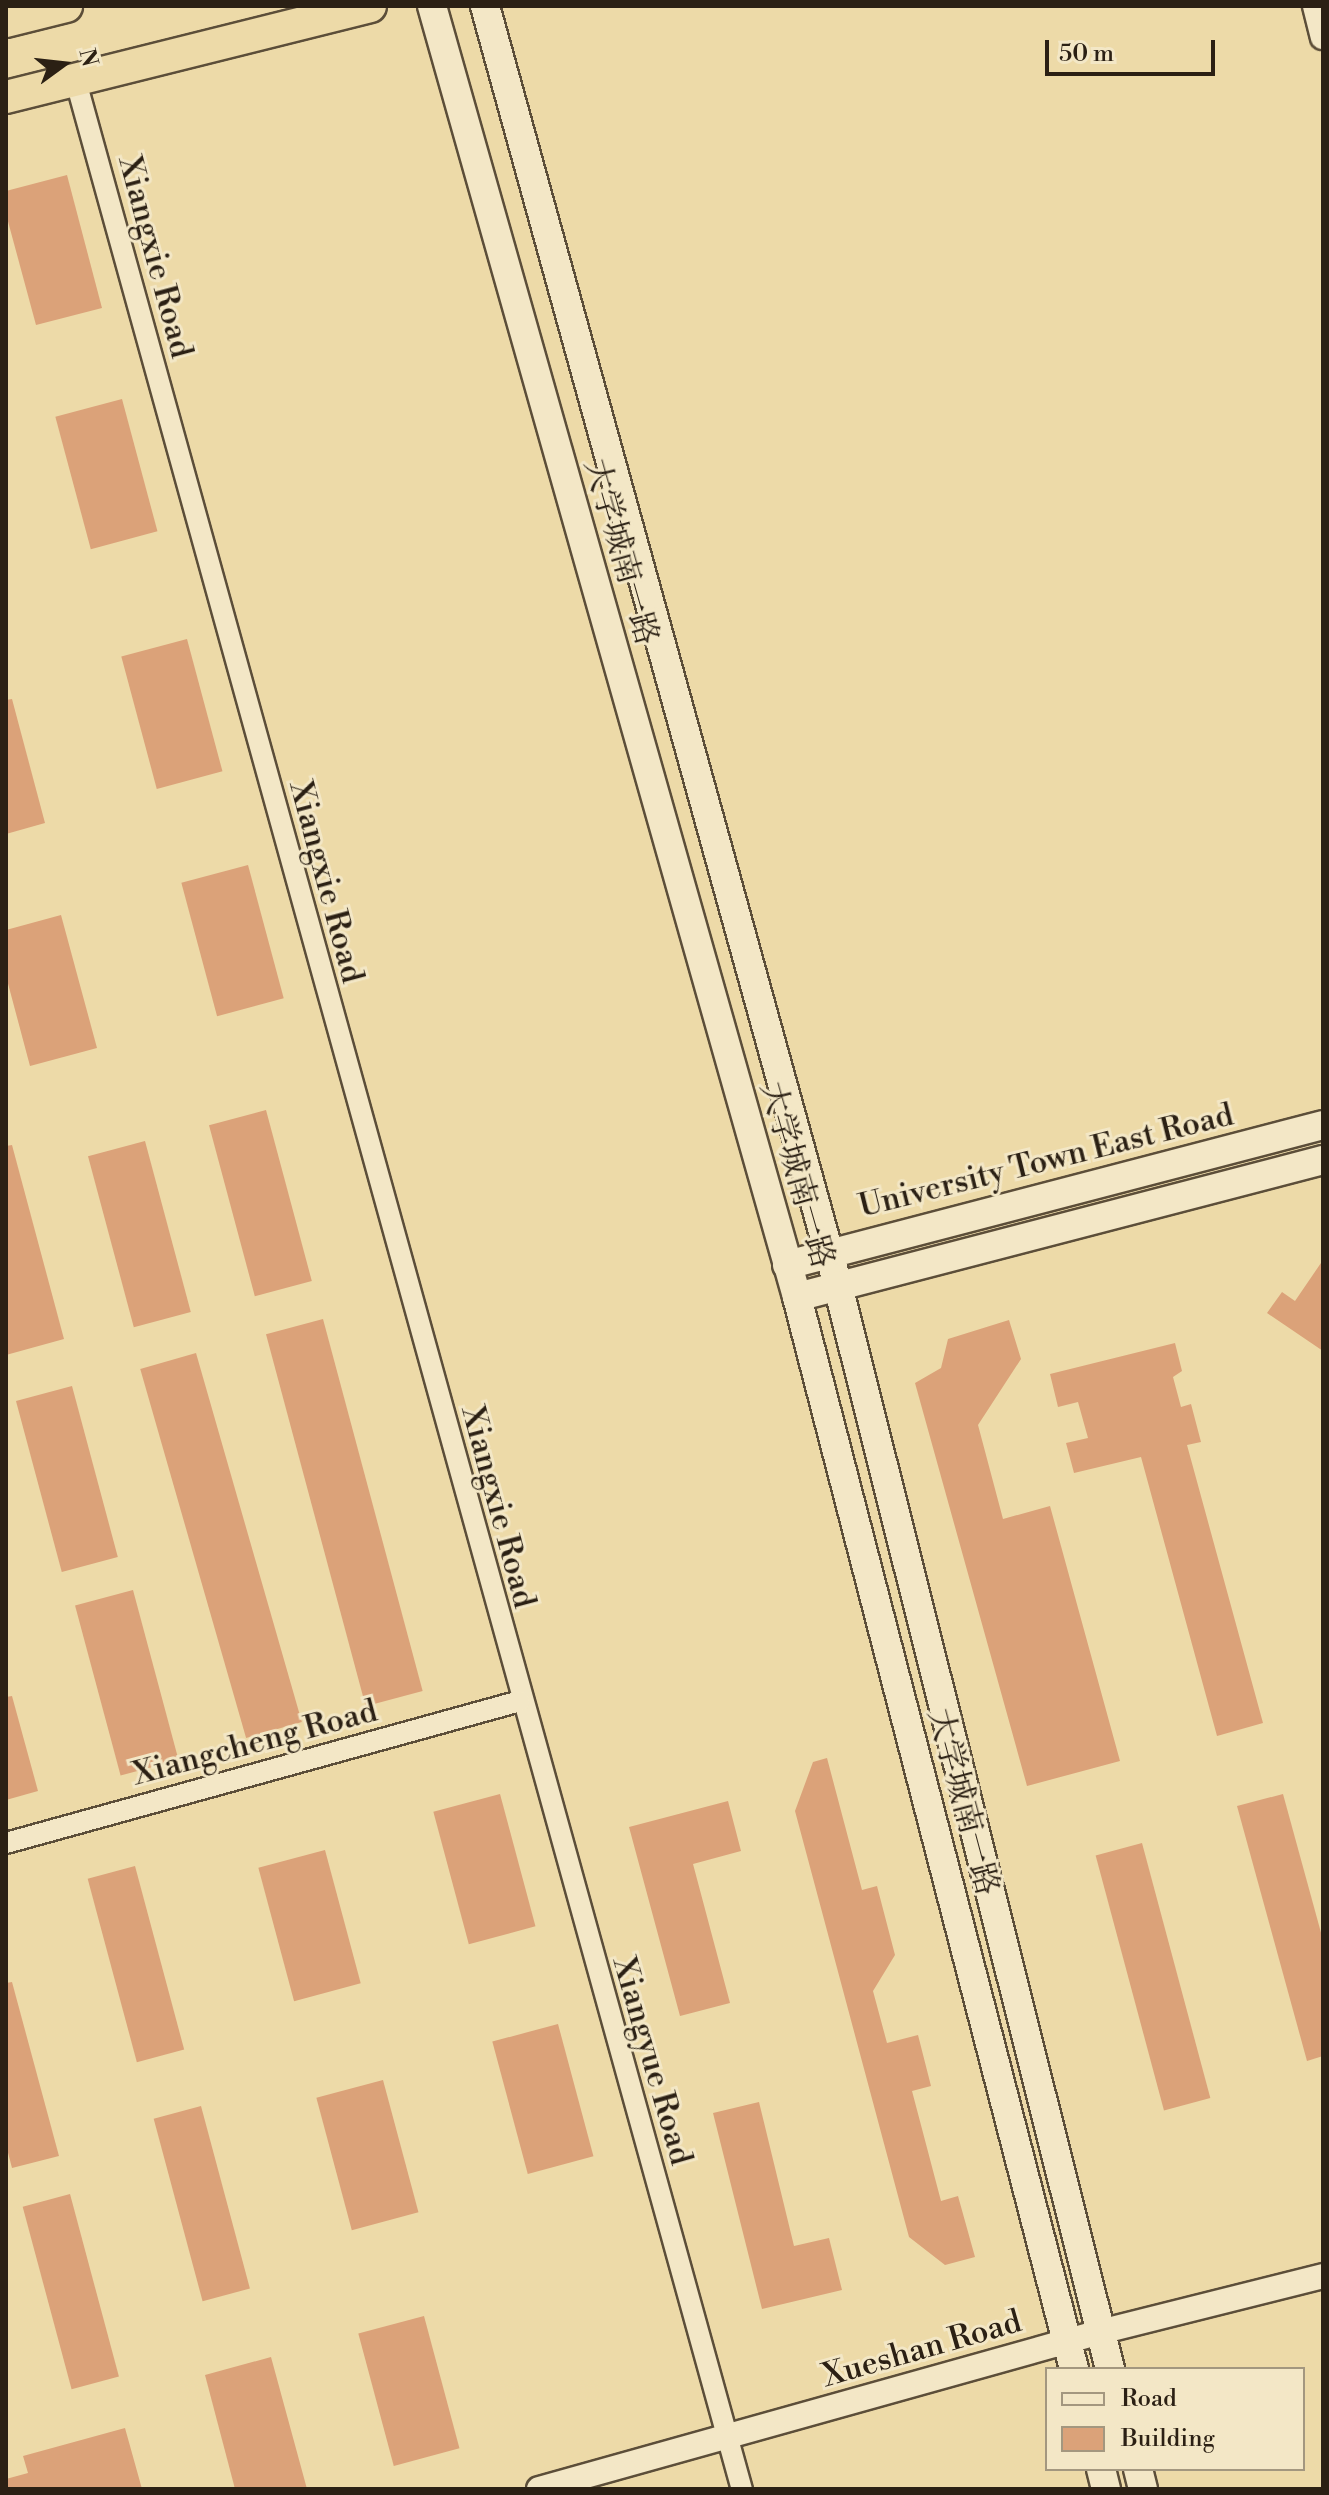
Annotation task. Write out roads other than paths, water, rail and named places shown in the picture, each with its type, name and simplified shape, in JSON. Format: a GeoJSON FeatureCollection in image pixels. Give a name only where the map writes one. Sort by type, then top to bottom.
{"type":"FeatureCollection","features":[{"type":"Feature","properties":{"kind":"highway"},"geometry":{"type":"LineString","coordinates":[[6,21],[66,6]]}},
{"type":"Feature","properties":{"kind":"highway"},"geometry":{"type":"LineString","coordinates":[[6,97],[370,6]]}},
{"type":"Feature","properties":{"kind":"main road","name":"大学城南一路"},"geometry":{"type":"LineString","coordinates":[[432,6],[797,1297],[1074,2367]]}},
{"type":"Feature","properties":{"kind":"main road","name":"大学城南一路"},"geometry":{"type":"LineString","coordinates":[[485,6],[838,1286],[1109,2367]]}},
{"type":"Feature","properties":{"kind":"main road","name":"University Town East Road"},"geometry":{"type":"LineString","coordinates":[[787,1265],[1323,1125]]}},
{"type":"Feature","properties":{"kind":"main road","name":"University Town East Road"},"geometry":{"type":"LineString","coordinates":[[797,1297],[1323,1160]]}},
{"type":"Feature","properties":{"kind":"street"},"geometry":{"type":"LineString","coordinates":[[1315,6],[1323,37]]}},
{"type":"Feature","properties":{"kind":"street","name":"Xiangxie Road"},"geometry":{"type":"LineString","coordinates":[[75,78],[520,1701]]}},
{"type":"Feature","properties":{"kind":"street","name":"Xiangcheng Road"},"geometry":{"type":"LineString","coordinates":[[6,1843],[520,1701]]}},
{"type":"Feature","properties":{"kind":"street","name":"Xiangyue Road"},"geometry":{"type":"LineString","coordinates":[[520,1701],[742,2489]]}},
{"type":"Feature","properties":{"kind":"street","name":"Xueshan Road"},"geometry":{"type":"LineString","coordinates":[[539,2489],[1100,2332],[1323,2276]]}}]}
